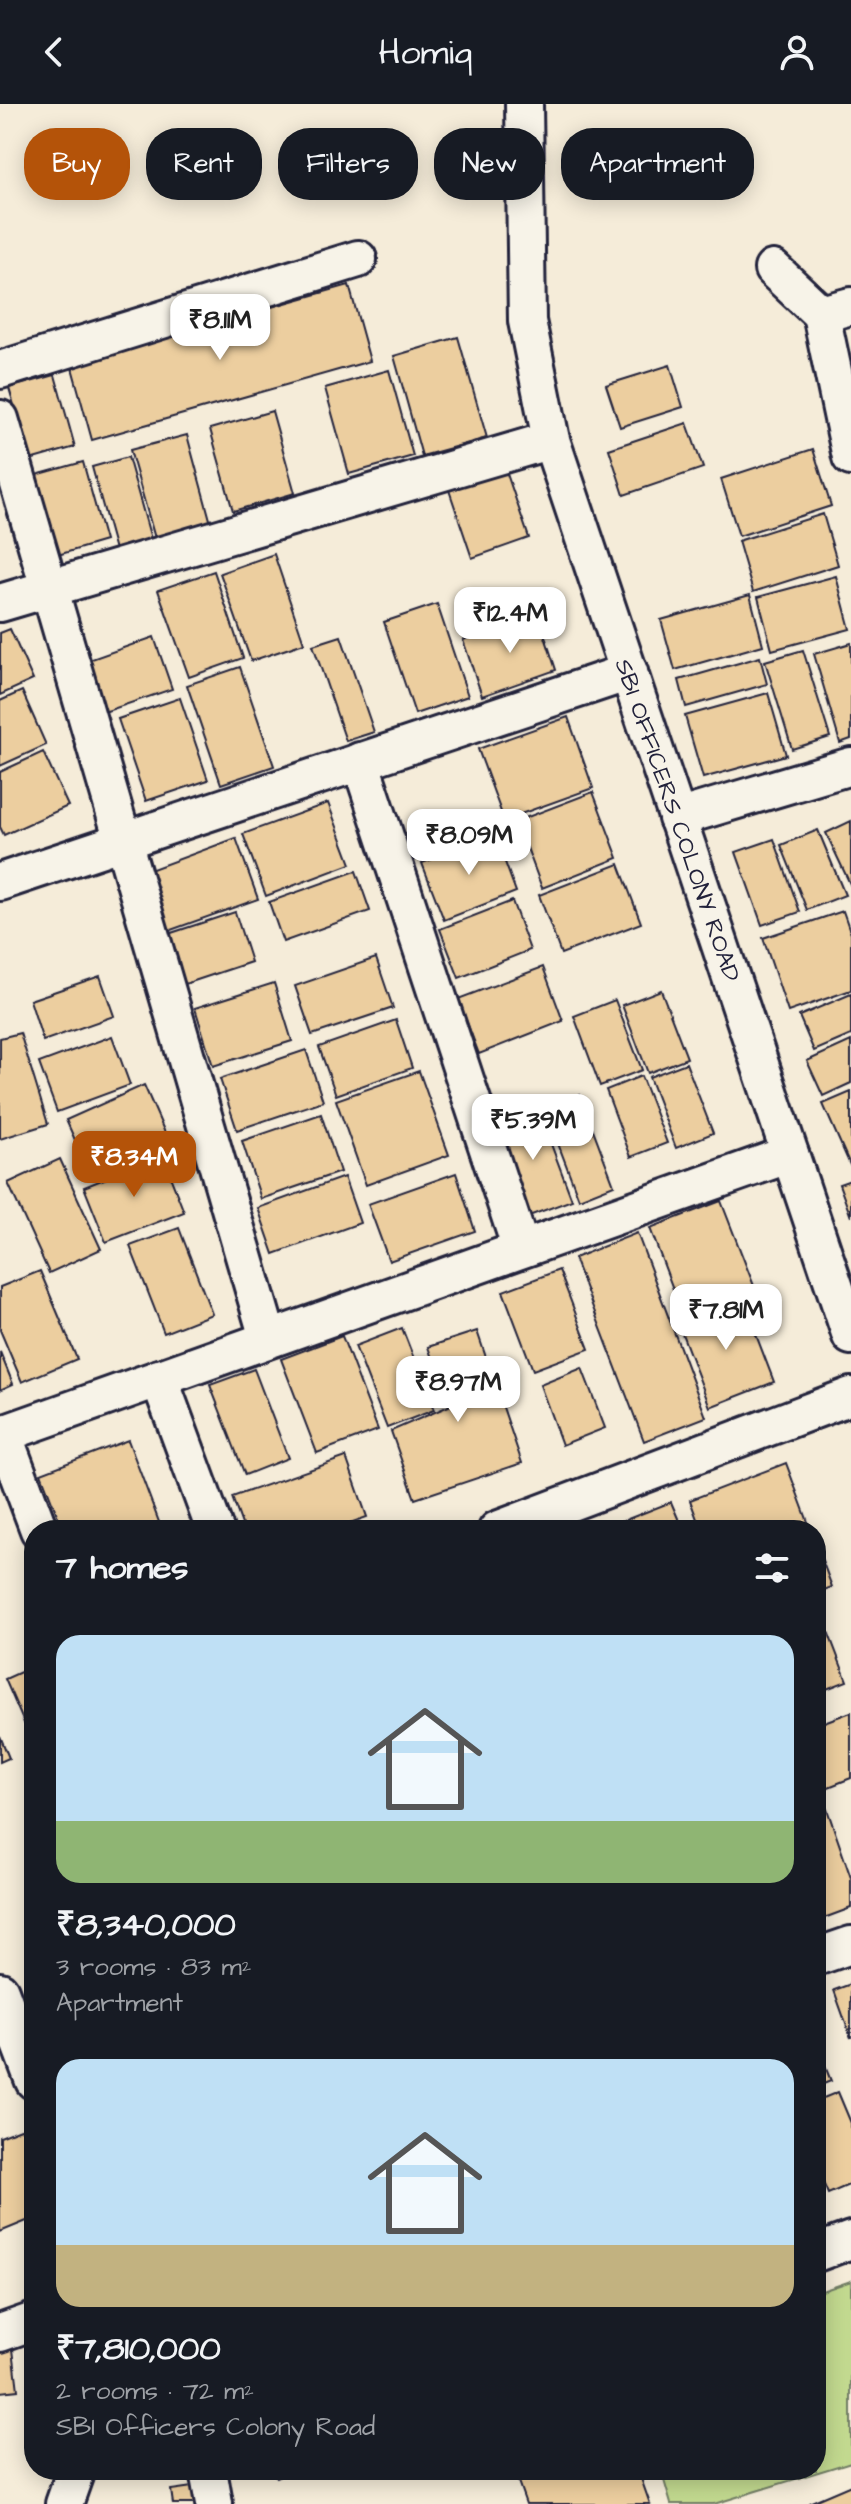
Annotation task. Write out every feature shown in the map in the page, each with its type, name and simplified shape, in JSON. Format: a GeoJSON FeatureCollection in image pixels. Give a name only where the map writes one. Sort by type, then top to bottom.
{"type":"FeatureCollection","features":[{"type":"Feature","properties":{"kind":"street","name":"SBI OFFICERS COLONY ROAD"},"geometry":{"type":"LineString","coordinates":[[524,104],[527,321],[551,440],[851,1336]]}},
{"type":"Feature","properties":{"kind":"street"},"geometry":{"type":"LineString","coordinates":[[0,370],[358,259]]}},
{"type":"Feature","properties":{"kind":"street"},"geometry":{"type":"LineString","coordinates":[[773,269],[836,310],[851,457]]}},
{"type":"Feature","properties":{"kind":"street"},"geometry":{"type":"LineString","coordinates":[[0,419],[268,1338]]}},
{"type":"Feature","properties":{"kind":"street"},"geometry":{"type":"LineString","coordinates":[[0,603],[551,440]]}},
{"type":"Feature","properties":{"kind":"street"},"geometry":{"type":"LineString","coordinates":[[0,882],[629,672]]}},
{"type":"Feature","properties":{"kind":"street"},"geometry":{"type":"LineString","coordinates":[[360,761],[521,1249]]}},
{"type":"Feature","properties":{"kind":"street"},"geometry":{"type":"LineString","coordinates":[[677,818],[851,766]]}},
{"type":"Feature","properties":{"kind":"street"},"geometry":{"type":"LineString","coordinates":[[35,1520],[2,1435],[790,1154]]}},
{"type":"Feature","properties":{"kind":"street"},"geometry":{"type":"LineString","coordinates":[[159,1378],[211,1520]]}},
{"type":"Feature","properties":{"kind":"street"},"geometry":{"type":"LineString","coordinates":[[553,1520],[851,1396]]}},
{"type":"Feature","properties":{"kind":"street"},"geometry":{"type":"LineString","coordinates":[[826,1954],[851,1945]]}},
{"type":"Feature","properties":{"kind":"street"},"geometry":{"type":"LineString","coordinates":[[0,1991],[24,2055]]}},
{"type":"Feature","properties":{"kind":"street"},"geometry":{"type":"LineString","coordinates":[[826,2249],[851,2240]]}},
{"type":"Feature","properties":{"kind":"street"},"geometry":{"type":"LineString","coordinates":[[0,2333],[24,2325]]}},
{"type":"Feature","properties":{"kind":"street"},"geometry":{"type":"LineString","coordinates":[[64,2504],[72,2480]]}},
{"type":"Feature","properties":{"kind":"street"},"geometry":{"type":"LineString","coordinates":[[210,2480],[214,2504]]}},
{"type":"Feature","properties":{"kind":"green space"},"geometry":{"type":"Polygon","coordinates":[[[851,2281],[851,2462],[826,2470],[826,2290],[851,2281]]]}},
{"type":"Feature","properties":{"kind":"green space"},"geometry":{"type":"Polygon","coordinates":[[[664,2480],[792,2480],[714,2504],[671,2504],[664,2480]]]}},
{"type":"Feature","properties":{"kind":"building"},"geometry":{"type":"Polygon","coordinates":[[[349,285],[370,361],[92,440],[71,364],[349,285]]]}},
{"type":"Feature","properties":{"kind":"building"},"geometry":{"type":"Polygon","coordinates":[[[458,337],[487,438],[422,456],[394,356],[458,337]]]}},
{"type":"Feature","properties":{"kind":"building"},"geometry":{"type":"Polygon","coordinates":[[[670,365],[683,407],[620,427],[606,385],[670,365]]]}},
{"type":"Feature","properties":{"kind":"building"},"geometry":{"type":"Polygon","coordinates":[[[389,370],[413,456],[349,474],[325,388],[389,370]]]}},
{"type":"Feature","properties":{"kind":"building"},"geometry":{"type":"Polygon","coordinates":[[[55,375],[75,447],[30,460],[9,388],[55,375]]]}},
{"type":"Feature","properties":{"kind":"building"},"geometry":{"type":"Polygon","coordinates":[[[272,411],[295,493],[233,511],[210,429],[272,411]]]}},
{"type":"Feature","properties":{"kind":"building"},"geometry":{"type":"Polygon","coordinates":[[[687,423],[703,468],[624,495],[609,449],[687,423]]]}},
{"type":"Feature","properties":{"kind":"building"},"geometry":{"type":"Polygon","coordinates":[[[187,435],[212,527],[156,542],[130,450],[187,435]]]}},
{"type":"Feature","properties":{"kind":"building"},"geometry":{"type":"Polygon","coordinates":[[[813,449],[831,506],[739,536],[721,479],[813,449]]]}},
{"type":"Feature","properties":{"kind":"building"},"geometry":{"type":"Polygon","coordinates":[[[128,457],[151,539],[115,550],[92,467],[128,457]]]}},
{"type":"Feature","properties":{"kind":"building"},"geometry":{"type":"Polygon","coordinates":[[[83,462],[105,541],[51,557],[29,477],[83,462]]]}},
{"type":"Feature","properties":{"kind":"building"},"geometry":{"type":"Polygon","coordinates":[[[506,471],[529,538],[472,558],[449,490],[506,471]]]}},
{"type":"Feature","properties":{"kind":"building"},"geometry":{"type":"Polygon","coordinates":[[[823,514],[838,565],[753,592],[738,541],[823,514]]]}},
{"type":"Feature","properties":{"kind":"building"},"geometry":{"type":"Polygon","coordinates":[[[274,554],[304,643],[251,661],[220,573],[274,554]]]}},
{"type":"Feature","properties":{"kind":"building"},"geometry":{"type":"Polygon","coordinates":[[[214,571],[243,658],[189,677],[158,590],[214,571]]]}},
{"type":"Feature","properties":{"kind":"building"},"geometry":{"type":"Polygon","coordinates":[[[836,576],[850,629],[772,650],[758,597],[836,576]]]}},
{"type":"Feature","properties":{"kind":"building"},"geometry":{"type":"Polygon","coordinates":[[[750,595],[763,645],[675,670],[661,620],[750,595]]]}},
{"type":"Feature","properties":{"kind":"building"},"geometry":{"type":"Polygon","coordinates":[[[437,604],[468,696],[415,714],[384,622],[437,604]]]}},
{"type":"Feature","properties":{"kind":"building"},"geometry":{"type":"Polygon","coordinates":[[[538,615],[556,670],[482,696],[463,640],[538,615]]]}},
{"type":"Feature","properties":{"kind":"building"},"geometry":{"type":"Polygon","coordinates":[[[10,629],[33,680],[0,695],[0,633],[10,629]]]}},
{"type":"Feature","properties":{"kind":"building"},"geometry":{"type":"Polygon","coordinates":[[[341,636],[374,732],[346,741],[313,645],[341,636]]]}},
{"type":"Feature","properties":{"kind":"building"},"geometry":{"type":"Polygon","coordinates":[[[154,637],[172,689],[104,712],[86,661],[154,637]]]}},
{"type":"Feature","properties":{"kind":"building"},"geometry":{"type":"Polygon","coordinates":[[[851,643],[851,739],[840,743],[814,654],[851,643]]]}},
{"type":"Feature","properties":{"kind":"building"},"geometry":{"type":"Polygon","coordinates":[[[803,650],[830,737],[792,749],[765,661],[803,650]]]}},
{"type":"Feature","properties":{"kind":"building"},"geometry":{"type":"Polygon","coordinates":[[[760,657],[767,684],[686,707],[679,680],[760,657]]]}},
{"type":"Feature","properties":{"kind":"building"},"geometry":{"type":"Polygon","coordinates":[[[240,667],[274,766],[221,784],[187,685],[240,667]]]}},
{"type":"Feature","properties":{"kind":"building"},"geometry":{"type":"Polygon","coordinates":[[[22,691],[46,745],[0,766],[0,701],[22,691]]]}},
{"type":"Feature","properties":{"kind":"building"},"geometry":{"type":"Polygon","coordinates":[[[768,693],[786,755],[703,778],[685,716],[768,693]]]}},
{"type":"Feature","properties":{"kind":"building"},"geometry":{"type":"Polygon","coordinates":[[[180,698],[208,780],[146,801],[118,719],[180,698]]]}},
{"type":"Feature","properties":{"kind":"building"},"geometry":{"type":"Polygon","coordinates":[[[568,717],[593,788],[504,820],[478,749],[568,717]]]}},
{"type":"Feature","properties":{"kind":"building"},"geometry":{"type":"Polygon","coordinates":[[[43,752],[68,806],[4,835],[0,827],[0,772],[43,752]]]}},
{"type":"Feature","properties":{"kind":"building"},"geometry":{"type":"Polygon","coordinates":[[[593,792],[618,858],[542,888],[517,821],[593,792]]]}},
{"type":"Feature","properties":{"kind":"building"},"geometry":{"type":"Polygon","coordinates":[[[328,803],[351,864],[266,896],[243,834],[328,803]]]}},
{"type":"Feature","properties":{"kind":"building"},"geometry":{"type":"Polygon","coordinates":[[[851,821],[851,886],[826,833],[851,821]]]}},
{"type":"Feature","properties":{"kind":"building"},"geometry":{"type":"Polygon","coordinates":[[[818,830],[845,895],[807,910],[781,845],[818,830]]]}},
{"type":"Feature","properties":{"kind":"building"},"geometry":{"type":"Polygon","coordinates":[[[495,835],[516,892],[444,920],[422,863],[495,835]]]}},
{"type":"Feature","properties":{"kind":"building"},"geometry":{"type":"Polygon","coordinates":[[[236,838],[258,899],[168,931],[147,871],[236,838]]]}},
{"type":"Feature","properties":{"kind":"building"},"geometry":{"type":"Polygon","coordinates":[[[774,839],[800,912],[762,925],[736,852],[774,839]]]}},
{"type":"Feature","properties":{"kind":"building"},"geometry":{"type":"Polygon","coordinates":[[[619,864],[641,923],[561,954],[539,895],[619,864]]]}},
{"type":"Feature","properties":{"kind":"building"},"geometry":{"type":"Polygon","coordinates":[[[356,871],[370,911],[283,942],[269,902],[356,871]]]}},
{"type":"Feature","properties":{"kind":"building"},"geometry":{"type":"Polygon","coordinates":[[[512,901],[530,950],[459,978],[440,929],[512,901]]]}},
{"type":"Feature","properties":{"kind":"building"},"geometry":{"type":"Polygon","coordinates":[[[843,911],[851,934],[851,990],[788,1012],[763,938],[843,911]]]}},
{"type":"Feature","properties":{"kind":"building"},"geometry":{"type":"Polygon","coordinates":[[[235,912],[251,962],[173,988],[156,938],[235,912]]]}},
{"type":"Feature","properties":{"kind":"building"},"geometry":{"type":"Polygon","coordinates":[[[376,958],[393,1008],[312,1035],[295,986],[376,958]]]}},
{"type":"Feature","properties":{"kind":"building"},"geometry":{"type":"Polygon","coordinates":[[[543,967],[563,1021],[479,1054],[458,999],[543,967]]]}},
{"type":"Feature","properties":{"kind":"building"},"geometry":{"type":"Polygon","coordinates":[[[100,976],[114,1016],[43,1041],[30,1000],[100,976]]]}},
{"type":"Feature","properties":{"kind":"building"},"geometry":{"type":"Polygon","coordinates":[[[274,983],[292,1041],[213,1066],[195,1008],[274,983]]]}},
{"type":"Feature","properties":{"kind":"building"},"geometry":{"type":"Polygon","coordinates":[[[661,990],[687,1058],[648,1073],[622,1005],[661,990]]]}},
{"type":"Feature","properties":{"kind":"building"},"geometry":{"type":"Polygon","coordinates":[[[851,994],[851,1035],[814,1051],[799,1016],[851,994]]]}},
{"type":"Feature","properties":{"kind":"building"},"geometry":{"type":"Polygon","coordinates":[[[615,1000],[642,1070],[600,1086],[574,1016],[615,1000]]]}},
{"type":"Feature","properties":{"kind":"building"},"geometry":{"type":"Polygon","coordinates":[[[396,1020],[412,1068],[336,1095],[319,1047],[396,1020]]]}},
{"type":"Feature","properties":{"kind":"building"},"geometry":{"type":"Polygon","coordinates":[[[20,1033],[48,1124],[0,1139],[0,1038],[20,1033]]]}},
{"type":"Feature","properties":{"kind":"building"},"geometry":{"type":"Polygon","coordinates":[[[112,1036],[130,1085],[57,1112],[39,1063],[112,1036]]]}},
{"type":"Feature","properties":{"kind":"building"},"geometry":{"type":"Polygon","coordinates":[[[851,1041],[851,1083],[823,1096],[807,1061],[851,1041]]]}},
{"type":"Feature","properties":{"kind":"building"},"geometry":{"type":"Polygon","coordinates":[[[306,1050],[323,1101],[237,1130],[220,1079],[306,1050]]]}},
{"type":"Feature","properties":{"kind":"building"},"geometry":{"type":"Polygon","coordinates":[[[686,1063],[713,1133],[676,1148],[649,1077],[686,1063]]]}},
{"type":"Feature","properties":{"kind":"building"},"geometry":{"type":"Polygon","coordinates":[[[419,1071],[449,1155],[366,1185],[336,1100],[419,1071]]]}},
{"type":"Feature","properties":{"kind":"building"},"geometry":{"type":"Polygon","coordinates":[[[641,1076],[667,1143],[631,1157],[606,1090],[641,1076]]]}},
{"type":"Feature","properties":{"kind":"building"},"geometry":{"type":"Polygon","coordinates":[[[144,1085],[166,1135],[88,1169],[66,1120],[144,1085]]]}},
{"type":"Feature","properties":{"kind":"building"},"geometry":{"type":"Polygon","coordinates":[[[851,1092],[851,1164],[850,1165],[823,1104],[851,1092]]]}},
{"type":"Feature","properties":{"kind":"building"},"geometry":{"type":"Polygon","coordinates":[[[580,1095],[614,1185],[579,1199],[545,1109],[580,1095]]]}},
{"type":"Feature","properties":{"kind":"building"},"geometry":{"type":"Polygon","coordinates":[[[537,1107],[572,1200],[529,1216],[494,1123],[537,1107]]]}},
{"type":"Feature","properties":{"kind":"building"},"geometry":{"type":"Polygon","coordinates":[[[321,1114],[340,1172],[261,1199],[242,1141],[321,1114]]]}},
{"type":"Feature","properties":{"kind":"building"},"geometry":{"type":"Polygon","coordinates":[[[162,1156],[184,1212],[106,1242],[84,1187],[162,1156]]]}},
{"type":"Feature","properties":{"kind":"building"},"geometry":{"type":"Polygon","coordinates":[[[60,1159],[101,1249],[49,1273],[8,1183],[60,1159]]]}},
{"type":"Feature","properties":{"kind":"building"},"geometry":{"type":"Polygon","coordinates":[[[456,1173],[475,1231],[389,1261],[368,1204],[456,1173]]]}},
{"type":"Feature","properties":{"kind":"building"},"geometry":{"type":"Polygon","coordinates":[[[344,1177],[360,1223],[274,1254],[258,1208],[344,1177]]]}},
{"type":"Feature","properties":{"kind":"building"},"geometry":{"type":"Polygon","coordinates":[[[851,1180],[851,1217],[839,1184],[851,1180]]]}},
{"type":"Feature","properties":{"kind":"building"},"geometry":{"type":"Polygon","coordinates":[[[721,1201],[754,1286],[682,1313],[650,1228],[721,1201]]]}},
{"type":"Feature","properties":{"kind":"building"},"geometry":{"type":"Polygon","coordinates":[[[179,1228],[212,1314],[164,1333],[130,1246],[179,1228]]]}},
{"type":"Feature","properties":{"kind":"building"},"geometry":{"type":"Polygon","coordinates":[[[637,1233],[706,1417],[644,1441],[574,1258],[637,1233]]]}},
{"type":"Feature","properties":{"kind":"building"},"geometry":{"type":"Polygon","coordinates":[[[559,1270],[589,1349],[533,1370],[503,1291],[559,1270]]]}},
{"type":"Feature","properties":{"kind":"building"},"geometry":{"type":"Polygon","coordinates":[[[40,1271],[77,1359],[22,1382],[0,1330],[0,1287],[40,1271]]]}},
{"type":"Feature","properties":{"kind":"building"},"geometry":{"type":"Polygon","coordinates":[[[742,1298],[774,1382],[710,1407],[678,1323],[742,1298]]]}},
{"type":"Feature","properties":{"kind":"building"},"geometry":{"type":"Polygon","coordinates":[[[402,1328],[434,1410],[387,1428],[355,1346],[402,1328]]]}},
{"type":"Feature","properties":{"kind":"building"},"geometry":{"type":"Polygon","coordinates":[[[477,1331],[522,1463],[415,1499],[391,1431],[449,1406],[428,1347],[477,1331]]]}},
{"type":"Feature","properties":{"kind":"building"},"geometry":{"type":"Polygon","coordinates":[[[342,1336],[378,1430],[317,1453],[281,1359],[342,1336]]]}},
{"type":"Feature","properties":{"kind":"building"},"geometry":{"type":"Polygon","coordinates":[[[0,1352],[13,1384],[0,1390],[0,1352]]]}},
{"type":"Feature","properties":{"kind":"building"},"geometry":{"type":"Polygon","coordinates":[[[582,1368],[605,1428],[562,1445],[540,1385],[582,1368]]]}},
{"type":"Feature","properties":{"kind":"building"},"geometry":{"type":"Polygon","coordinates":[[[254,1369],[288,1458],[245,1475],[210,1385],[254,1369]]]}},
{"type":"Feature","properties":{"kind":"building"},"geometry":{"type":"Polygon","coordinates":[[[128,1440],[158,1520],[59,1520],[41,1473],[128,1440]]]}},
{"type":"Feature","properties":{"kind":"building"},"geometry":{"type":"Polygon","coordinates":[[[346,1457],[367,1517],[358,1520],[240,1520],[232,1497],[346,1457]]]}},
{"type":"Feature","properties":{"kind":"building"},"geometry":{"type":"Polygon","coordinates":[[[786,1463],[807,1520],[697,1520],[690,1500],[786,1463]]]}},
{"type":"Feature","properties":{"kind":"building"},"geometry":{"type":"Polygon","coordinates":[[[671,1502],[679,1520],[625,1520],[671,1502]]]}},
{"type":"Feature","properties":{"kind":"building"},"geometry":{"type":"Polygon","coordinates":[[[826,1571],[832,1587],[826,1589],[826,1571]]]}},
{"type":"Feature","properties":{"kind":"building"},"geometry":{"type":"Polygon","coordinates":[[[826,1626],[847,1681],[826,1689],[826,1626]]]}},
{"type":"Feature","properties":{"kind":"building"},"geometry":{"type":"Polygon","coordinates":[[[24,1670],[24,1723],[5,1679],[24,1670]]]}},
{"type":"Feature","properties":{"kind":"building"},"geometry":{"type":"Polygon","coordinates":[[[851,1712],[851,1778],[826,1788],[826,1721],[851,1712]]]}},
{"type":"Feature","properties":{"kind":"building"},"geometry":{"type":"Polygon","coordinates":[[[0,1736],[9,1758],[0,1762],[0,1736]]]}},
{"type":"Feature","properties":{"kind":"building"},"geometry":{"type":"Polygon","coordinates":[[[826,1809],[851,1878],[851,1908],[826,1917],[826,1809]]]}},
{"type":"Feature","properties":{"kind":"building"},"geometry":{"type":"Polygon","coordinates":[[[851,1984],[851,2038],[834,1990],[851,1984]]]}},
{"type":"Feature","properties":{"kind":"building"},"geometry":{"type":"Polygon","coordinates":[[[24,1995],[24,2033],[9,2002],[24,1995]]]}},
{"type":"Feature","properties":{"kind":"building"},"geometry":{"type":"Polygon","coordinates":[[[838,2092],[851,2123],[851,2184],[828,2194],[826,2189],[826,2097],[838,2092]]]}},
{"type":"Feature","properties":{"kind":"building"},"geometry":{"type":"Polygon","coordinates":[[[24,2128],[24,2222],[0,2232],[0,2137],[24,2128]]]}},
{"type":"Feature","properties":{"kind":"building"},"geometry":{"type":"Polygon","coordinates":[[[13,2349],[18,2390],[0,2392],[0,2351],[13,2349]]]}},
{"type":"Feature","properties":{"kind":"building"},"geometry":{"type":"Polygon","coordinates":[[[518,2480],[642,2480],[650,2504],[526,2504],[518,2480]]]}},
{"type":"Feature","properties":{"kind":"building"},"geometry":{"type":"Polygon","coordinates":[[[207,2485],[210,2504],[173,2504],[171,2490],[207,2485]]]}},
{"type":"Feature","properties":{"kind":"building"},"geometry":{"type":"Polygon","coordinates":[[[851,2485],[851,2504],[809,2504],[809,2503],[851,2485]]]}}]}
